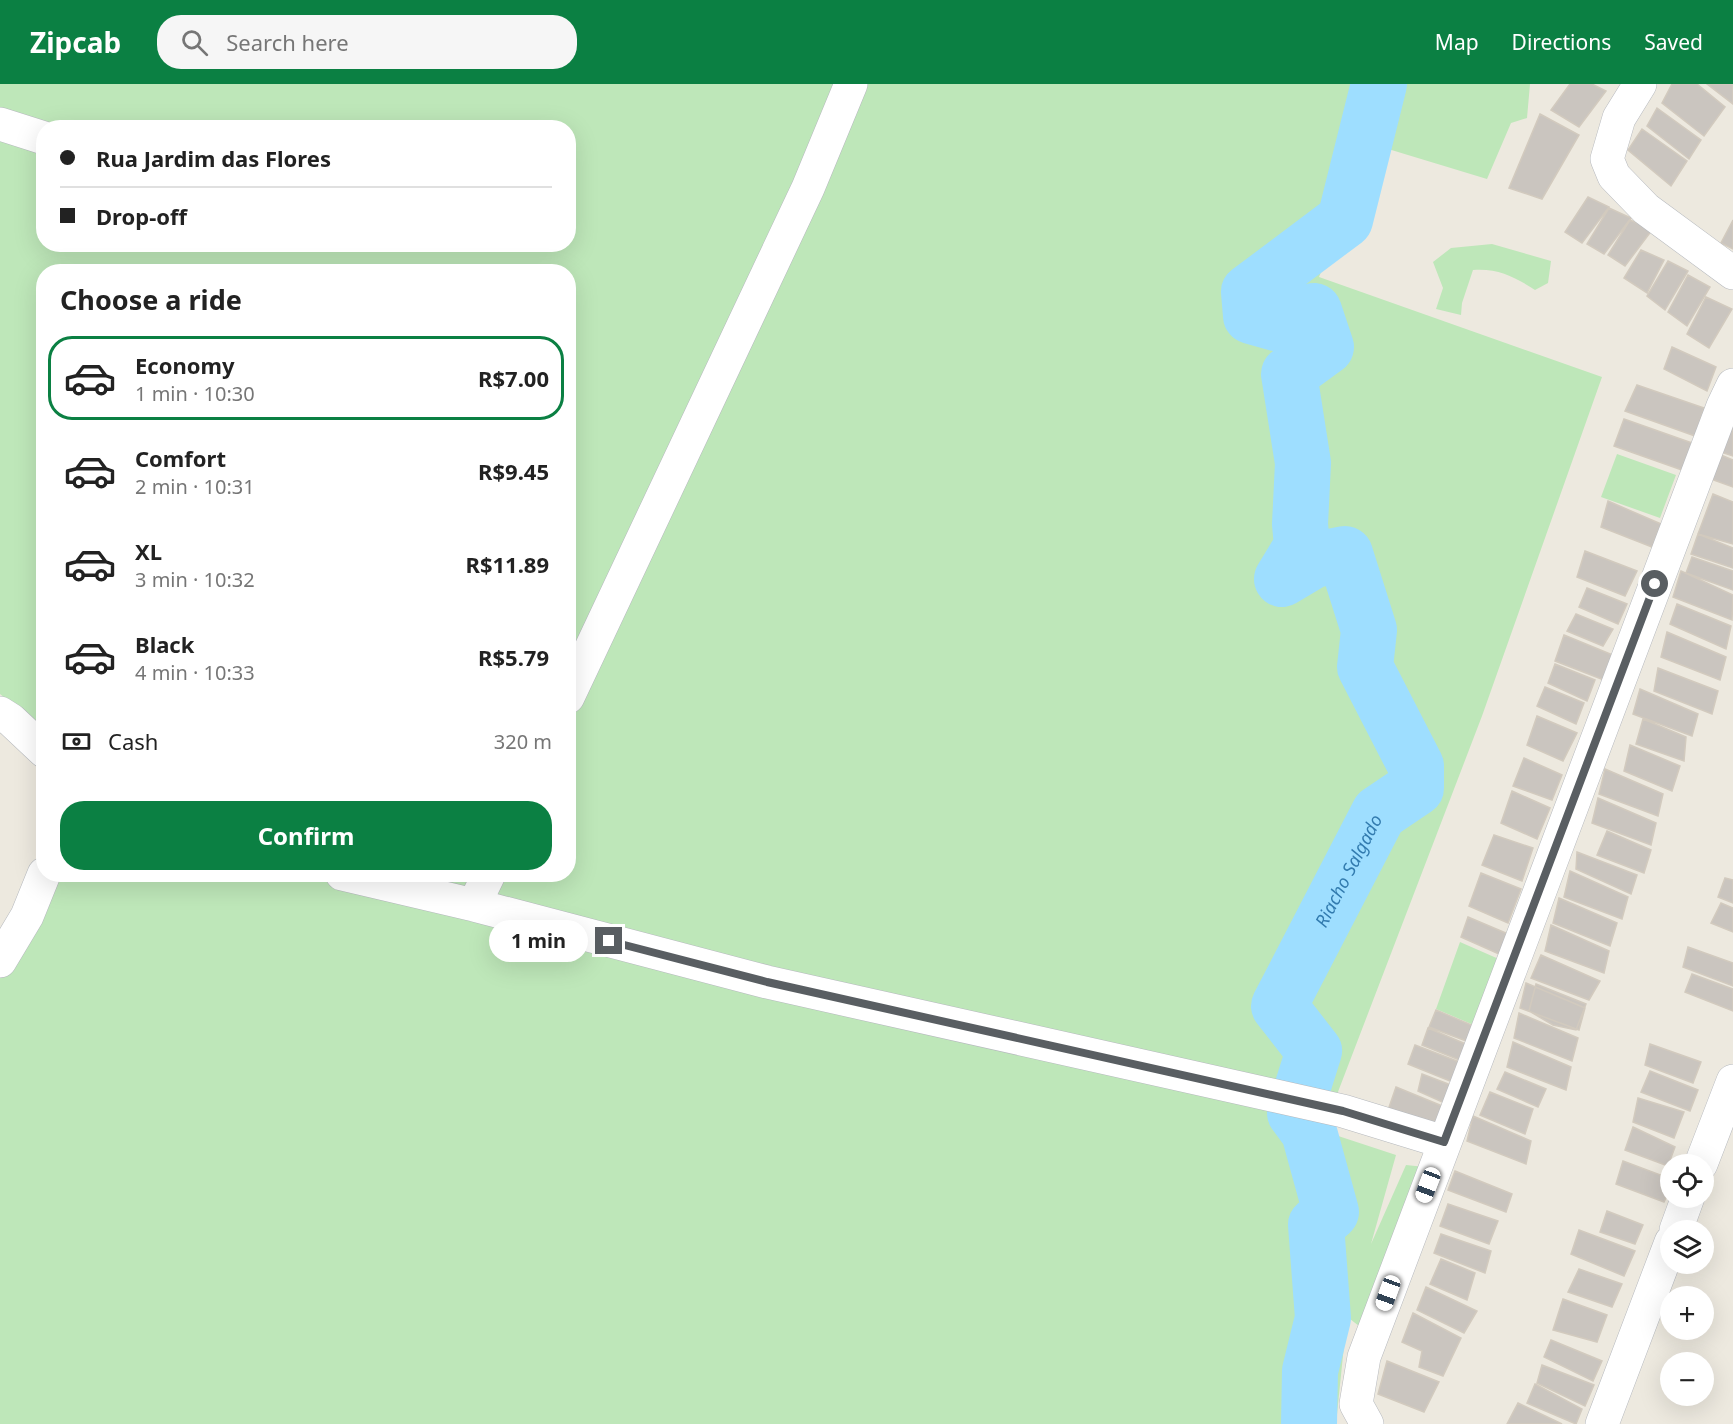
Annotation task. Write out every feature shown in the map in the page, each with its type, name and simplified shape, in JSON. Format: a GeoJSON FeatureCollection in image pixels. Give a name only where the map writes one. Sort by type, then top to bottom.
{"type":"FeatureCollection","features":[{"type":"Feature","properties":{"kind":"street"},"geometry":{"type":"LineString","coordinates":[[576,680],[808,188],[851,84]]}},
{"type":"Feature","properties":{"kind":"street"},"geometry":{"type":"LineString","coordinates":[[1640,84],[1619,118],[1607,159],[1614,176],[1646,209],[1733,273]]}},
{"type":"Feature","properties":{"kind":"street"},"geometry":{"type":"LineString","coordinates":[[0,124],[36,135]]}},
{"type":"Feature","properties":{"kind":"street"},"geometry":{"type":"LineString","coordinates":[[1367,1424],[1356,1404],[1364,1357],[1444,1142],[1730,400]]}},
{"type":"Feature","properties":{"kind":"street"},"geometry":{"type":"LineString","coordinates":[[0,713],[36,743]]}},
{"type":"Feature","properties":{"kind":"street"},"geometry":{"type":"LineString","coordinates":[[2,954],[27,916],[41,882]]}},
{"type":"Feature","properties":{"kind":"street"},"geometry":{"type":"LineString","coordinates":[[376,882],[474,905],[767,982],[1343,1111],[1444,1142]]}},
{"type":"Feature","properties":{"kind":"street"},"geometry":{"type":"LineString","coordinates":[[474,905],[485,882]]}},
{"type":"Feature","properties":{"kind":"street"},"geometry":{"type":"LineString","coordinates":[[1705,1154],[1733,1081]]}},
{"type":"Feature","properties":{"kind":"street"},"geometry":{"type":"LineString","coordinates":[[1719,1115],[1733,1154]]}},
{"type":"Feature","properties":{"kind":"street"},"geometry":{"type":"LineString","coordinates":[[1602,1424],[1660,1271]]}},
{"type":"Feature","properties":{"kind":"green space"},"geometry":{"type":"Polygon","coordinates":[[[0,84],[1530,84],[1527,118],[1511,123],[1487,179],[1375,145],[1319,277],[1602,377],[1482,716],[1323,1131],[1396,1155],[1371,1244],[1406,1165],[1425,1167],[1359,1326],[1350,1319],[1345,1336],[1336,1424],[0,1424],[0,968],[50,882],[576,882],[576,264],[36,264],[36,723],[0,694],[0,84]]]}},
{"type":"Feature","properties":{"kind":"green space"},"geometry":{"type":"Polygon","coordinates":[[[1492,244],[1551,261],[1548,283],[1535,290],[1506,274],[1490,270],[1473,270],[1462,303],[1461,315],[1436,309],[1443,288],[1433,262],[1451,248],[1492,244]]]}},
{"type":"Feature","properties":{"kind":"green space"},"geometry":{"type":"Polygon","coordinates":[[[1617,454],[1676,475],[1660,518],[1601,497],[1617,454]]]}},
{"type":"Feature","properties":{"kind":"green space"},"geometry":{"type":"Polygon","coordinates":[[[1460,942],[1501,960],[1476,1026],[1436,1009],[1460,942]]]}},
{"type":"Feature","properties":{"kind":"building"},"geometry":{"type":"Polygon","coordinates":[[[1570,84],[1592,84],[1606,91],[1579,127],[1551,110],[1570,84]]]}},
{"type":"Feature","properties":{"kind":"building"},"geometry":{"type":"Polygon","coordinates":[[[1672,84],[1697,84],[1725,107],[1704,136],[1662,103],[1672,84]]]}},
{"type":"Feature","properties":{"kind":"building"},"geometry":{"type":"Polygon","coordinates":[[[1707,84],[1733,84],[1733,104],[1707,84]]]}},
{"type":"Feature","properties":{"kind":"building"},"geometry":{"type":"Polygon","coordinates":[[[1657,108],[1701,140],[1689,159],[1647,126],[1657,108]]]}},
{"type":"Feature","properties":{"kind":"building"},"geometry":{"type":"Polygon","coordinates":[[[1540,114],[1579,135],[1542,199],[1509,188],[1540,114]]]}},
{"type":"Feature","properties":{"kind":"building"},"geometry":{"type":"Polygon","coordinates":[[[1642,129],[1687,161],[1671,186],[1628,150],[1642,129]]]}},
{"type":"Feature","properties":{"kind":"building"},"geometry":{"type":"Polygon","coordinates":[[[1588,197],[1609,207],[1582,243],[1565,232],[1588,197]]]}},
{"type":"Feature","properties":{"kind":"building"},"geometry":{"type":"Polygon","coordinates":[[[1609,208],[1631,218],[1604,254],[1587,244],[1609,208]]]}},
{"type":"Feature","properties":{"kind":"building"},"geometry":{"type":"Polygon","coordinates":[[[1630,220],[1652,230],[1625,266],[1608,255],[1630,220]]]}},
{"type":"Feature","properties":{"kind":"building"},"geometry":{"type":"Polygon","coordinates":[[[1733,220],[1733,249],[1721,243],[1733,220]]]}},
{"type":"Feature","properties":{"kind":"building"},"geometry":{"type":"Polygon","coordinates":[[[1641,250],[1664,260],[1647,293],[1624,278],[1641,250]]]}},
{"type":"Feature","properties":{"kind":"building"},"geometry":{"type":"Polygon","coordinates":[[[1668,261],[1688,271],[1665,310],[1647,296],[1668,261]]]}},
{"type":"Feature","properties":{"kind":"building"},"geometry":{"type":"Polygon","coordinates":[[[1688,275],[1710,287],[1687,326],[1668,312],[1688,275]]]}},
{"type":"Feature","properties":{"kind":"building"},"geometry":{"type":"Polygon","coordinates":[[[1706,297],[1732,309],[1709,348],[1687,334],[1706,297]]]}},
{"type":"Feature","properties":{"kind":"building"},"geometry":{"type":"Polygon","coordinates":[[[1672,347],[1716,367],[1707,391],[1664,369],[1672,347]]]}},
{"type":"Feature","properties":{"kind":"building"},"geometry":{"type":"Polygon","coordinates":[[[1637,385],[1704,408],[1695,436],[1625,411],[1637,385]]]}},
{"type":"Feature","properties":{"kind":"building"},"geometry":{"type":"Polygon","coordinates":[[[1624,419],[1692,443],[1682,470],[1614,446],[1624,419]]]}},
{"type":"Feature","properties":{"kind":"building"},"geometry":{"type":"Polygon","coordinates":[[[1731,428],[1733,429],[1733,456],[1721,452],[1731,428]]]}},
{"type":"Feature","properties":{"kind":"building"},"geometry":{"type":"Polygon","coordinates":[[[1721,455],[1733,460],[1733,487],[1711,479],[1721,455]]]}},
{"type":"Feature","properties":{"kind":"building"},"geometry":{"type":"Polygon","coordinates":[[[1713,494],[1733,502],[1733,544],[1698,534],[1713,494]]]}},
{"type":"Feature","properties":{"kind":"building"},"geometry":{"type":"Polygon","coordinates":[[[1608,501],[1661,524],[1652,547],[1601,527],[1608,501]]]}},
{"type":"Feature","properties":{"kind":"building"},"geometry":{"type":"Polygon","coordinates":[[[1698,534],[1733,548],[1733,568],[1691,554],[1698,534]]]}},
{"type":"Feature","properties":{"kind":"building"},"geometry":{"type":"Polygon","coordinates":[[[1585,551],[1637,571],[1625,596],[1577,577],[1585,551]]]}},
{"type":"Feature","properties":{"kind":"building"},"geometry":{"type":"Polygon","coordinates":[[[1692,557],[1733,571],[1733,590],[1686,573],[1692,557]]]}},
{"type":"Feature","properties":{"kind":"building"},"geometry":{"type":"Polygon","coordinates":[[[1681,571],[1733,595],[1732,620],[1673,597],[1681,571]]]}},
{"type":"Feature","properties":{"kind":"building"},"geometry":{"type":"Polygon","coordinates":[[[1587,588],[1627,604],[1618,624],[1579,607],[1587,588]]]}},
{"type":"Feature","properties":{"kind":"building"},"geometry":{"type":"Polygon","coordinates":[[[1677,604],[1731,626],[1726,649],[1670,624],[1677,604]]]}},
{"type":"Feature","properties":{"kind":"building"},"geometry":{"type":"Polygon","coordinates":[[[1576,614],[1613,629],[1603,646],[1567,631],[1576,614]]]}},
{"type":"Feature","properties":{"kind":"building"},"geometry":{"type":"Polygon","coordinates":[[[1667,632],[1726,657],[1720,680],[1661,657],[1667,632]]]}},
{"type":"Feature","properties":{"kind":"building"},"geometry":{"type":"Polygon","coordinates":[[[1564,635],[1615,656],[1604,680],[1555,661],[1564,635]]]}},
{"type":"Feature","properties":{"kind":"building"},"geometry":{"type":"Polygon","coordinates":[[[1555,664],[1595,680],[1587,701],[1548,683],[1555,664]]]}},
{"type":"Feature","properties":{"kind":"building"},"geometry":{"type":"Polygon","coordinates":[[[1658,668],[1718,691],[1712,714],[1654,691],[1658,668]]]}},
{"type":"Feature","properties":{"kind":"building"},"geometry":{"type":"Polygon","coordinates":[[[1545,687],[1584,703],[1576,724],[1537,706],[1545,687]]]}},
{"type":"Feature","properties":{"kind":"building"},"geometry":{"type":"Polygon","coordinates":[[[1640,689],[1698,714],[1692,736],[1633,714],[1640,689]]]}},
{"type":"Feature","properties":{"kind":"building"},"geometry":{"type":"Polygon","coordinates":[[[1537,716],[1577,733],[1563,761],[1527,745],[1537,716]]]}},
{"type":"Feature","properties":{"kind":"building"},"geometry":{"type":"Polygon","coordinates":[[[1643,719],[1686,737],[1684,761],[1636,744],[1643,719]]]}},
{"type":"Feature","properties":{"kind":"building"},"geometry":{"type":"Polygon","coordinates":[[[1630,745],[1680,766],[1672,791],[1624,771],[1630,745]]]}},
{"type":"Feature","properties":{"kind":"building"},"geometry":{"type":"Polygon","coordinates":[[[1524,758],[1562,775],[1552,800],[1513,786],[1524,758]]]}},
{"type":"Feature","properties":{"kind":"building"},"geometry":{"type":"Polygon","coordinates":[[[1605,769],[1663,794],[1658,816],[1599,794],[1605,769]]]}},
{"type":"Feature","properties":{"kind":"building"},"geometry":{"type":"Polygon","coordinates":[[[1512,791],[1550,808],[1537,839],[1501,823],[1512,791]]]}},
{"type":"Feature","properties":{"kind":"building"},"geometry":{"type":"Polygon","coordinates":[[[1598,798],[1656,823],[1651,845],[1592,823],[1598,798]]]}},
{"type":"Feature","properties":{"kind":"building"},"geometry":{"type":"Polygon","coordinates":[[[1607,831],[1651,850],[1644,873],[1597,855],[1607,831]]]}},
{"type":"Feature","properties":{"kind":"building"},"geometry":{"type":"Polygon","coordinates":[[[1494,835],[1533,848],[1522,881],[1482,865],[1494,835]]]}},
{"type":"Feature","properties":{"kind":"building"},"geometry":{"type":"Polygon","coordinates":[[[1577,852],[1637,875],[1631,894],[1576,869],[1577,852]]]}},
{"type":"Feature","properties":{"kind":"building"},"geometry":{"type":"Polygon","coordinates":[[[1570,871],[1628,897],[1622,919],[1564,897],[1570,871]]]}},
{"type":"Feature","properties":{"kind":"building"},"geometry":{"type":"Polygon","coordinates":[[[1481,873],[1521,889],[1508,923],[1469,906],[1481,873]]]}},
{"type":"Feature","properties":{"kind":"building"},"geometry":{"type":"Polygon","coordinates":[[[1725,878],[1733,880],[1733,903],[1718,897],[1725,878]]]}},
{"type":"Feature","properties":{"kind":"building"},"geometry":{"type":"Polygon","coordinates":[[[1559,898],[1617,923],[1610,946],[1553,923],[1559,898]]]}},
{"type":"Feature","properties":{"kind":"building"},"geometry":{"type":"Polygon","coordinates":[[[1721,903],[1733,908],[1733,932],[1711,923],[1721,903]]]}},
{"type":"Feature","properties":{"kind":"building"},"geometry":{"type":"Polygon","coordinates":[[[1468,917],[1508,934],[1499,954],[1461,937],[1468,917]]]}},
{"type":"Feature","properties":{"kind":"building"},"geometry":{"type":"Polygon","coordinates":[[[1551,925],[1609,951],[1604,973],[1545,951],[1551,925]]]}},
{"type":"Feature","properties":{"kind":"building"},"geometry":{"type":"Polygon","coordinates":[[[1688,947],[1733,963],[1733,986],[1683,967],[1688,947]]]}},
{"type":"Feature","properties":{"kind":"building"},"geometry":{"type":"Polygon","coordinates":[[[1541,955],[1600,981],[1589,1000],[1531,978],[1541,955]]]}},
{"type":"Feature","properties":{"kind":"building"},"geometry":{"type":"Polygon","coordinates":[[[1692,974],[1733,989],[1733,1011],[1685,992],[1692,974]]]}},
{"type":"Feature","properties":{"kind":"building"},"geometry":{"type":"Polygon","coordinates":[[[1526,983],[1585,1008],[1579,1030],[1520,1008],[1526,983]]]}},
{"type":"Feature","properties":{"kind":"building"},"geometry":{"type":"Polygon","coordinates":[[[1536,984],[1586,1004],[1576,1030],[1553,1025],[1529,1011],[1536,984]]]}},
{"type":"Feature","properties":{"kind":"building"},"geometry":{"type":"Polygon","coordinates":[[[1436,1010],[1476,1027],[1469,1042],[1429,1027],[1436,1010]]]}},
{"type":"Feature","properties":{"kind":"building"},"geometry":{"type":"Polygon","coordinates":[[[1519,1013],[1578,1038],[1572,1061],[1514,1038],[1519,1013]]]}},
{"type":"Feature","properties":{"kind":"building"},"geometry":{"type":"Polygon","coordinates":[[[1428,1028],[1468,1045],[1462,1061],[1422,1045],[1428,1028]]]}},
{"type":"Feature","properties":{"kind":"building"},"geometry":{"type":"Polygon","coordinates":[[[1513,1042],[1571,1067],[1566,1090],[1507,1067],[1513,1042]]]}},
{"type":"Feature","properties":{"kind":"building"},"geometry":{"type":"Polygon","coordinates":[[[1650,1044],[1701,1062],[1693,1083],[1645,1065],[1650,1044]]]}},
{"type":"Feature","properties":{"kind":"building"},"geometry":{"type":"Polygon","coordinates":[[[1415,1045],[1462,1063],[1455,1083],[1408,1064],[1415,1045]]]}},
{"type":"Feature","properties":{"kind":"building"},"geometry":{"type":"Polygon","coordinates":[[[1650,1071],[1698,1090],[1690,1111],[1641,1092],[1650,1071]]]}},
{"type":"Feature","properties":{"kind":"building"},"geometry":{"type":"Polygon","coordinates":[[[1505,1072],[1546,1089],[1538,1107],[1497,1089],[1505,1072]]]}},
{"type":"Feature","properties":{"kind":"building"},"geometry":{"type":"Polygon","coordinates":[[[1422,1074],[1456,1087],[1449,1105],[1418,1091],[1422,1074]]]}},
{"type":"Feature","properties":{"kind":"building"},"geometry":{"type":"Polygon","coordinates":[[[1396,1087],[1447,1108],[1435,1133],[1387,1113],[1396,1087]]]}},
{"type":"Feature","properties":{"kind":"building"},"geometry":{"type":"Polygon","coordinates":[[[1490,1092],[1533,1109],[1525,1134],[1480,1115],[1490,1092]]]}},
{"type":"Feature","properties":{"kind":"building"},"geometry":{"type":"Polygon","coordinates":[[[1638,1098],[1684,1112],[1674,1138],[1633,1122],[1638,1098]]]}},
{"type":"Feature","properties":{"kind":"building"},"geometry":{"type":"Polygon","coordinates":[[[1473,1116],[1531,1141],[1526,1164],[1467,1141],[1473,1116]]]}},
{"type":"Feature","properties":{"kind":"building"},"geometry":{"type":"Polygon","coordinates":[[[1633,1127],[1675,1147],[1672,1154],[1660,1154],[1660,1163],[1625,1150],[1633,1127]]]}},
{"type":"Feature","properties":{"kind":"building"},"geometry":{"type":"Polygon","coordinates":[[[1623,1161],[1660,1175],[1660,1200],[1616,1184],[1623,1161]]]}},
{"type":"Feature","properties":{"kind":"building"},"geometry":{"type":"Polygon","coordinates":[[[1455,1171],[1512,1194],[1506,1212],[1448,1190],[1455,1171]]]}},
{"type":"Feature","properties":{"kind":"building"},"geometry":{"type":"Polygon","coordinates":[[[1448,1204],[1498,1221],[1489,1244],[1440,1226],[1448,1204]]]}},
{"type":"Feature","properties":{"kind":"building"},"geometry":{"type":"Polygon","coordinates":[[[1607,1211],[1643,1225],[1635,1244],[1600,1232],[1607,1211]]]}},
{"type":"Feature","properties":{"kind":"building"},"geometry":{"type":"Polygon","coordinates":[[[1579,1230],[1635,1251],[1624,1276],[1571,1254],[1579,1230]]]}},
{"type":"Feature","properties":{"kind":"building"},"geometry":{"type":"Polygon","coordinates":[[[1441,1234],[1491,1251],[1485,1273],[1434,1253],[1441,1234]]]}},
{"type":"Feature","properties":{"kind":"building"},"geometry":{"type":"Polygon","coordinates":[[[1441,1259],[1475,1273],[1467,1300],[1430,1284],[1441,1259]]]}},
{"type":"Feature","properties":{"kind":"building"},"geometry":{"type":"Polygon","coordinates":[[[1579,1269],[1622,1284],[1612,1307],[1568,1292],[1579,1269]]]}},
{"type":"Feature","properties":{"kind":"building"},"geometry":{"type":"Polygon","coordinates":[[[1426,1287],[1477,1311],[1464,1333],[1417,1310],[1426,1287]]]}},
{"type":"Feature","properties":{"kind":"building"},"geometry":{"type":"Polygon","coordinates":[[[1563,1299],[1607,1315],[1597,1342],[1553,1330],[1563,1299]]]}},
{"type":"Feature","properties":{"kind":"building"},"geometry":{"type":"Polygon","coordinates":[[[1413,1313],[1461,1338],[1443,1376],[1419,1367],[1422,1351],[1402,1342],[1413,1313]]]}},
{"type":"Feature","properties":{"kind":"building"},"geometry":{"type":"Polygon","coordinates":[[[1551,1340],[1602,1361],[1593,1381],[1544,1357],[1551,1340]]]}},
{"type":"Feature","properties":{"kind":"building"},"geometry":{"type":"Polygon","coordinates":[[[1387,1361],[1439,1382],[1424,1412],[1378,1394],[1387,1361]]]}},
{"type":"Feature","properties":{"kind":"building"},"geometry":{"type":"Polygon","coordinates":[[[1542,1365],[1594,1385],[1585,1406],[1537,1383],[1542,1365]]]}},
{"type":"Feature","properties":{"kind":"building"},"geometry":{"type":"Polygon","coordinates":[[[1535,1384],[1582,1409],[1576,1424],[1527,1403],[1535,1384]]]}},
{"type":"Feature","properties":{"kind":"building"},"geometry":{"type":"Polygon","coordinates":[[[1518,1403],[1562,1424],[1507,1424],[1518,1403]]]}},
{"type":"Feature","properties":{"kind":"waterway","name":"Riacho Salgado"},"geometry":{"type":"LineString","coordinates":[[1302,1089],[1314,1051],[1279,1006],[1379,813],[1416,788],[1416,766],[1365,667],[1369,630],[1345,554],[1314,560],[1282,579],[1302,546],[1300,524],[1303,463],[1289,374],[1326,347],[1314,311],[1287,326],[1251,316],[1249,292],[1345,220],[1379,84]]}},
{"type":"Feature","properties":{"kind":"waterway","name":"Riacho Salgado"},"geometry":{"type":"LineString","coordinates":[[1295,1113],[1309,1132],[1331,1212],[1316,1225],[1323,1318],[1310,1371],[1309,1424]]}},
{"type":"Feature","properties":{"kind":"route"},"geometry":{"type":"LineString","coordinates":[[609,941],[767,982],[1343,1111],[1444,1142],[1655,584]]}}]}
